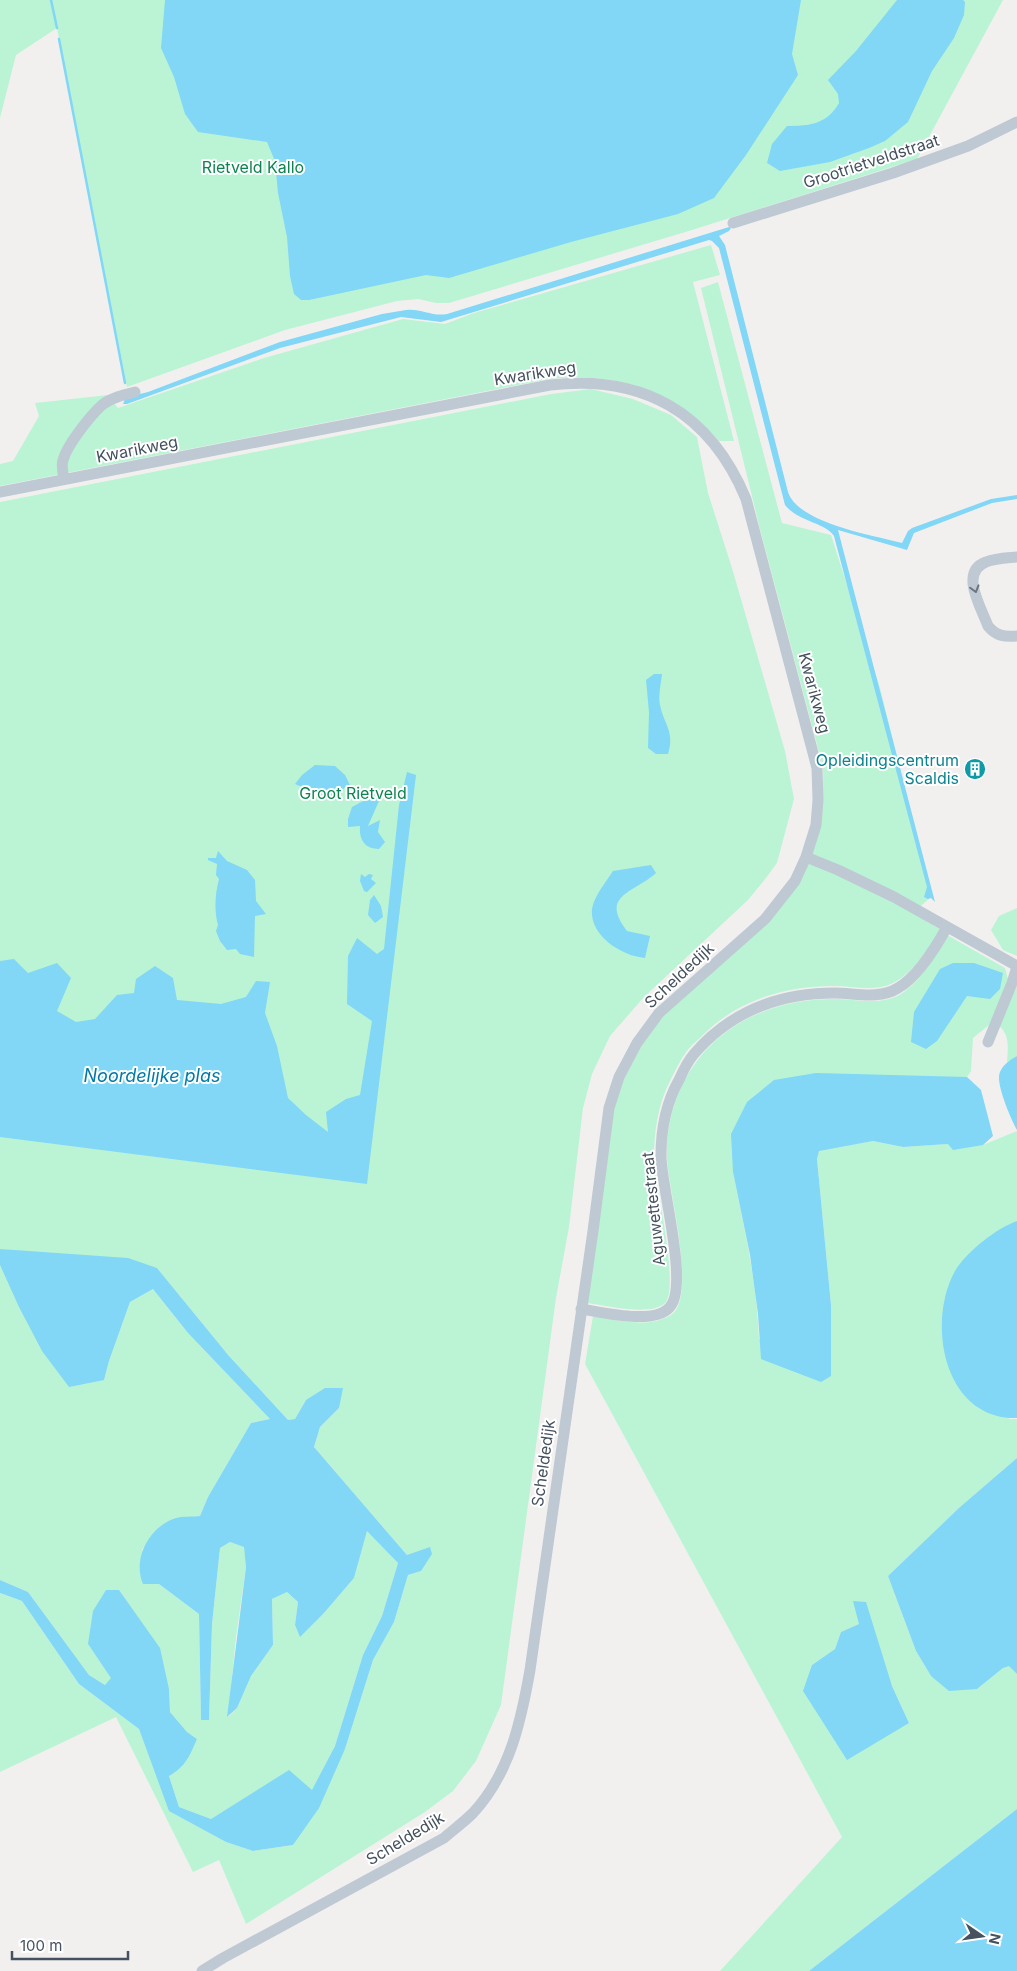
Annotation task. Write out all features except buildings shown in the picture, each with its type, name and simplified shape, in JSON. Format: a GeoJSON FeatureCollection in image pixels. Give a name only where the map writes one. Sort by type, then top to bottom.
{"type":"FeatureCollection","features":[{"type":"Feature","properties":{"kind":"street","name":"Grootrietveldstraat"},"geometry":{"type":"LineString","coordinates":[[733,223],[893,173],[968,146],[1017,122]]}},
{"type":"Feature","properties":{"kind":"street","name":"Kwarikweg"},"geometry":{"type":"LineString","coordinates":[[0,492],[550,384],[574,382],[615,385],[635,390],[668,404],[702,430],[715,445],[737,478],[746,499],[817,768],[818,800],[816,825],[805,861]]}},
{"type":"Feature","properties":{"kind":"street"},"geometry":{"type":"LineString","coordinates":[[64,479],[62,465],[64,457],[83,428],[102,406],[119,396],[135,392]]}},
{"type":"Feature","properties":{"kind":"street"},"geometry":{"type":"LineString","coordinates":[[1017,557],[992,560],[977,566],[972,584],[988,626],[998,635],[1017,636]]}},
{"type":"Feature","properties":{"kind":"street"},"geometry":{"type":"LineString","coordinates":[[805,861],[838,870],[894,897],[1017,966],[988,1042]]}},
{"type":"Feature","properties":{"kind":"street","name":"Scheldedijk"},"geometry":{"type":"LineString","coordinates":[[202,1971],[444,1838],[473,1813],[498,1777],[512,1750],[522,1714],[530,1670],[609,1108],[619,1076],[637,1042],[659,1013],[765,918],[795,881],[805,861]]}},
{"type":"Feature","properties":{"kind":"street","name":"Aguwettestraat"},"geometry":{"type":"LineString","coordinates":[[581,1308],[627,1316],[646,1316],[668,1310],[675,1301],[676,1279],[673,1236],[661,1158],[663,1121],[675,1086],[693,1055],[722,1026],[750,1009],[778,999],[810,994],[877,995],[896,990],[910,979],[947,927]]}},
{"type":"Feature","properties":{"kind":"green space","name":"Rietveld Kallo"},"geometry":{"type":"Polygon","coordinates":[[[0,0],[1003,0],[917,159],[692,230],[449,303],[436,303],[418,299],[397,301],[285,330],[127,387],[57,28],[16,55],[0,118],[0,0]]]}},
{"type":"Feature","properties":{"kind":"green space"},"geometry":{"type":"Polygon","coordinates":[[[711,245],[720,275],[693,282],[734,441],[719,441],[683,408],[642,388],[598,378],[549,379],[0,486],[0,464],[13,461],[39,416],[35,403],[108,395],[118,408],[264,358],[403,319],[445,324],[474,313],[711,245]]]}},
{"type":"Feature","properties":{"kind":"green space"},"geometry":{"type":"Polygon","coordinates":[[[718,282],[782,523],[831,535],[880,688],[932,896],[913,913],[941,930],[914,967],[893,983],[871,988],[816,987],[780,992],[763,997],[731,1013],[717,1023],[689,1049],[666,1090],[660,1109],[655,1138],[655,1171],[666,1234],[670,1278],[669,1293],[665,1303],[658,1307],[638,1310],[587,1303],[614,1109],[624,1079],[642,1045],[663,1016],[799,883],[817,841],[822,813],[823,767],[760,529],[701,288],[718,282]]]}},
{"type":"Feature","properties":{"kind":"green space","name":"Groot Rietveld"},"geometry":{"type":"Polygon","coordinates":[[[591,389],[633,399],[671,415],[697,437],[708,493],[732,568],[785,751],[794,799],[777,863],[766,878],[748,900],[644,997],[610,1036],[592,1074],[583,1108],[569,1227],[556,1298],[501,1705],[476,1761],[453,1791],[425,1812],[246,1924],[219,1860],[193,1872],[116,1717],[0,1772],[0,1593],[22,1601],[79,1684],[139,1729],[170,1811],[226,1842],[253,1851],[293,1845],[345,1749],[373,1660],[394,1622],[408,1575],[421,1571],[314,1447],[320,1427],[339,1408],[306,1400],[295,1419],[288,1420],[229,1356],[157,1268],[0,1249],[0,502],[551,394],[591,389]]]}},
{"type":"Feature","properties":{"kind":"green space"},"geometry":{"type":"Polygon","coordinates":[[[1017,908],[1017,956],[1003,950],[991,930],[999,916],[1017,908]]]}},
{"type":"Feature","properties":{"kind":"green space"},"geometry":{"type":"Polygon","coordinates":[[[947,935],[1005,968],[1008,979],[989,1025],[973,1038],[971,1071],[967,1077],[939,1077],[733,1172],[753,1276],[759,1339],[831,1376],[831,1305],[817,1159],[819,1150],[873,1141],[903,1147],[948,1144],[983,1145],[1017,1131],[1017,1221],[983,1241],[1009,1419],[1017,1419],[1017,1458],[960,1507],[888,1576],[916,1651],[931,1676],[977,1689],[1009,1665],[1017,1674],[1017,1809],[809,1971],[720,1971],[842,1837],[585,1364],[593,1316],[622,1321],[652,1322],[671,1315],[679,1305],[682,1288],[682,1266],[667,1158],[668,1131],[674,1104],[681,1088],[693,1067],[708,1048],[725,1033],[744,1021],[765,1011],[787,1004],[810,1000],[877,1001],[893,998],[908,989],[915,982],[947,935]],[[859,1624],[841,1632],[835,1649],[812,1665],[909,1723],[892,1686],[859,1624]]]}},
{"type":"Feature","properties":{"kind":"green space"},"geometry":{"type":"Polygon","coordinates":[[[1017,985],[1017,1056],[1007,1062],[1007,1038],[999,1026],[1017,985]]]}},
{"type":"Feature","properties":{"kind":"green space"},"geometry":{"type":"Polygon","coordinates":[[[0,1265],[104,1380],[130,1302],[153,1289],[188,1333],[270,1419],[251,1423],[208,1497],[200,1516],[179,1519],[165,1524],[154,1533],[142,1550],[159,1584],[199,1614],[201,1720],[209,1719],[212,1624],[220,1548],[230,1542],[245,1547],[246,1567],[236,1637],[228,1717],[237,1708],[251,1676],[273,1645],[272,1599],[287,1592],[298,1602],[295,1625],[300,1636],[324,1613],[354,1578],[367,1530],[398,1563],[382,1616],[363,1655],[335,1746],[312,1791],[289,1771],[211,1819],[179,1807],[169,1776],[197,1739],[187,1732],[170,1712],[169,1689],[137,1617],[119,1590],[88,1644],[112,1678],[105,1685],[89,1675],[28,1592],[0,1580],[0,1265]]]}},
{"type":"Feature","properties":{"kind":"water"},"geometry":{"type":"Polygon","coordinates":[[[165,0],[801,0],[792,54],[798,75],[746,155],[714,198],[678,214],[571,242],[449,278],[426,275],[309,300],[301,300],[294,294],[290,276],[287,237],[278,193],[275,161],[267,142],[198,132],[185,114],[174,77],[161,48],[165,0]]]}},
{"type":"Feature","properties":{"kind":"water"},"geometry":{"type":"Polygon","coordinates":[[[897,0],[963,0],[965,2],[964,15],[954,38],[932,71],[908,122],[885,141],[830,162],[780,171],[767,163],[772,144],[787,126],[810,124],[823,120],[834,110],[839,103],[838,94],[828,80],[856,51],[897,0]]]}},
{"type":"Feature","properties":{"kind":"water"},"geometry":{"type":"Polygon","coordinates":[[[729,227],[731,228],[729,231],[719,236],[725,245],[788,492],[795,503],[806,512],[821,520],[855,532],[902,543],[908,531],[912,528],[991,499],[1017,495],[1017,499],[992,503],[914,533],[907,550],[838,530],[935,902],[931,898],[924,897],[927,887],[834,536],[825,528],[797,515],[785,505],[719,248],[712,241],[709,240],[441,322],[401,317],[280,348],[123,404],[128,397],[148,392],[280,342],[382,314],[416,310],[442,315],[447,314],[729,227]]]}},
{"type":"Feature","properties":{"kind":"water"},"geometry":{"type":"Polygon","coordinates":[[[654,674],[662,674],[659,701],[670,734],[668,754],[656,754],[648,748],[649,712],[646,680],[654,674]]]}},
{"type":"Feature","properties":{"kind":"water"},"geometry":{"type":"Polygon","coordinates":[[[315,765],[335,766],[345,775],[350,785],[344,788],[339,799],[332,800],[295,784],[302,775],[315,765]]]}},
{"type":"Feature","properties":{"kind":"water","name":"Noordelijke plas"},"geometry":{"type":"Polygon","coordinates":[[[407,772],[416,775],[367,1184],[0,1137],[0,961],[14,959],[28,973],[57,963],[71,978],[57,1011],[76,1022],[95,1019],[117,995],[134,993],[136,979],[155,966],[173,978],[177,1000],[221,1004],[246,997],[256,981],[270,982],[265,1013],[277,1046],[288,1098],[328,1132],[326,1112],[346,1099],[360,1095],[372,1021],[347,1004],[348,956],[357,938],[377,954],[384,949],[399,805],[407,772]]]}},
{"type":"Feature","properties":{"kind":"water"},"geometry":{"type":"Polygon","coordinates":[[[372,791],[379,801],[368,826],[380,820],[378,832],[385,842],[379,849],[374,849],[363,842],[360,835],[360,826],[348,827],[348,819],[352,807],[363,801],[372,791]]]}},
{"type":"Feature","properties":{"kind":"water"},"geometry":{"type":"Polygon","coordinates":[[[218,851],[227,861],[247,870],[255,880],[256,901],[266,914],[255,916],[254,957],[240,954],[236,949],[227,950],[220,941],[216,931],[218,925],[216,902],[219,879],[216,875],[217,864],[208,860],[208,858],[216,858],[218,851]]]}},
{"type":"Feature","properties":{"kind":"water"},"geometry":{"type":"Polygon","coordinates":[[[651,865],[656,873],[623,896],[618,902],[617,910],[619,919],[627,931],[650,936],[645,958],[628,954],[607,942],[594,924],[592,909],[598,894],[613,871],[651,865]]]}},
{"type":"Feature","properties":{"kind":"water"},"geometry":{"type":"Polygon","coordinates":[[[361,874],[365,877],[369,874],[373,875],[371,879],[376,883],[367,892],[364,891],[360,881],[361,874]]]}},
{"type":"Feature","properties":{"kind":"water"},"geometry":{"type":"Polygon","coordinates":[[[374,895],[381,906],[383,917],[375,923],[368,915],[370,900],[374,895]]]}},
{"type":"Feature","properties":{"kind":"water"},"geometry":{"type":"Polygon","coordinates":[[[953,963],[974,963],[1003,973],[1000,989],[990,999],[967,996],[937,1041],[926,1049],[911,1042],[914,1012],[940,969],[953,963]]]}},
{"type":"Feature","properties":{"kind":"water"},"geometry":{"type":"Polygon","coordinates":[[[1017,1056],[1017,1130],[1008,1112],[999,1076],[1005,1064],[1017,1056]]]}},
{"type":"Feature","properties":{"kind":"water"},"geometry":{"type":"Polygon","coordinates":[[[816,1073],[967,1077],[981,1090],[993,1136],[983,1145],[953,1150],[948,1144],[903,1147],[873,1141],[819,1151],[817,1159],[831,1305],[831,1376],[821,1382],[761,1359],[758,1314],[750,1255],[733,1172],[731,1134],[747,1102],[774,1080],[816,1073]]]}},
{"type":"Feature","properties":{"kind":"water"},"geometry":{"type":"Polygon","coordinates":[[[1017,1221],[1017,1418],[992,1414],[972,1403],[958,1386],[948,1365],[943,1341],[942,1316],[946,1292],[960,1264],[974,1249],[1000,1229],[1017,1221]]]}},
{"type":"Feature","properties":{"kind":"water"},"geometry":{"type":"Polygon","coordinates":[[[0,1249],[128,1258],[157,1268],[229,1356],[288,1420],[295,1419],[306,1400],[325,1388],[343,1388],[339,1408],[320,1427],[314,1447],[407,1555],[430,1547],[432,1554],[421,1571],[408,1575],[394,1622],[373,1660],[345,1749],[319,1808],[293,1845],[253,1851],[226,1842],[169,1811],[139,1729],[79,1684],[22,1601],[0,1593],[0,1580],[28,1592],[89,1675],[105,1685],[111,1678],[88,1644],[93,1611],[106,1590],[119,1590],[160,1648],[169,1689],[170,1712],[187,1732],[197,1739],[186,1760],[179,1769],[169,1776],[179,1807],[211,1819],[289,1770],[312,1790],[335,1746],[363,1655],[382,1616],[398,1563],[367,1531],[354,1578],[324,1613],[300,1637],[295,1625],[298,1602],[287,1592],[272,1599],[273,1645],[251,1676],[237,1708],[227,1717],[246,1567],[244,1547],[230,1542],[220,1548],[212,1624],[209,1720],[201,1720],[199,1614],[159,1584],[143,1584],[140,1574],[142,1554],[151,1536],[167,1522],[179,1517],[200,1516],[208,1497],[251,1423],[270,1419],[188,1333],[153,1289],[130,1302],[104,1380],[69,1387],[42,1351],[19,1307],[0,1265],[0,1249]]]}},
{"type":"Feature","properties":{"kind":"water"},"geometry":{"type":"Polygon","coordinates":[[[1017,1458],[1017,1674],[1009,1666],[1003,1668],[977,1689],[949,1691],[931,1676],[916,1651],[888,1576],[960,1507],[1017,1458]]]}},
{"type":"Feature","properties":{"kind":"water"},"geometry":{"type":"Polygon","coordinates":[[[853,1601],[866,1602],[892,1686],[909,1723],[847,1760],[803,1691],[812,1665],[835,1649],[841,1632],[859,1624],[853,1601]]]}},
{"type":"Feature","properties":{"kind":"water"},"geometry":{"type":"Polygon","coordinates":[[[1017,1809],[1017,1971],[809,1971],[1017,1809]]]}},
{"type":"Feature","properties":{"kind":"waterway"},"geometry":{"type":"LineString","coordinates":[[51,0],[57,28]]}},
{"type":"Feature","properties":{"kind":"waterway"},"geometry":{"type":"LineString","coordinates":[[59,39],[125,383]]}},
{"type":"Feature","properties":{"kind":"place","name":"Opleidingscentrum Scaldis"},"geometry":{"type":"Point","coordinates":[975,769]}}]}
